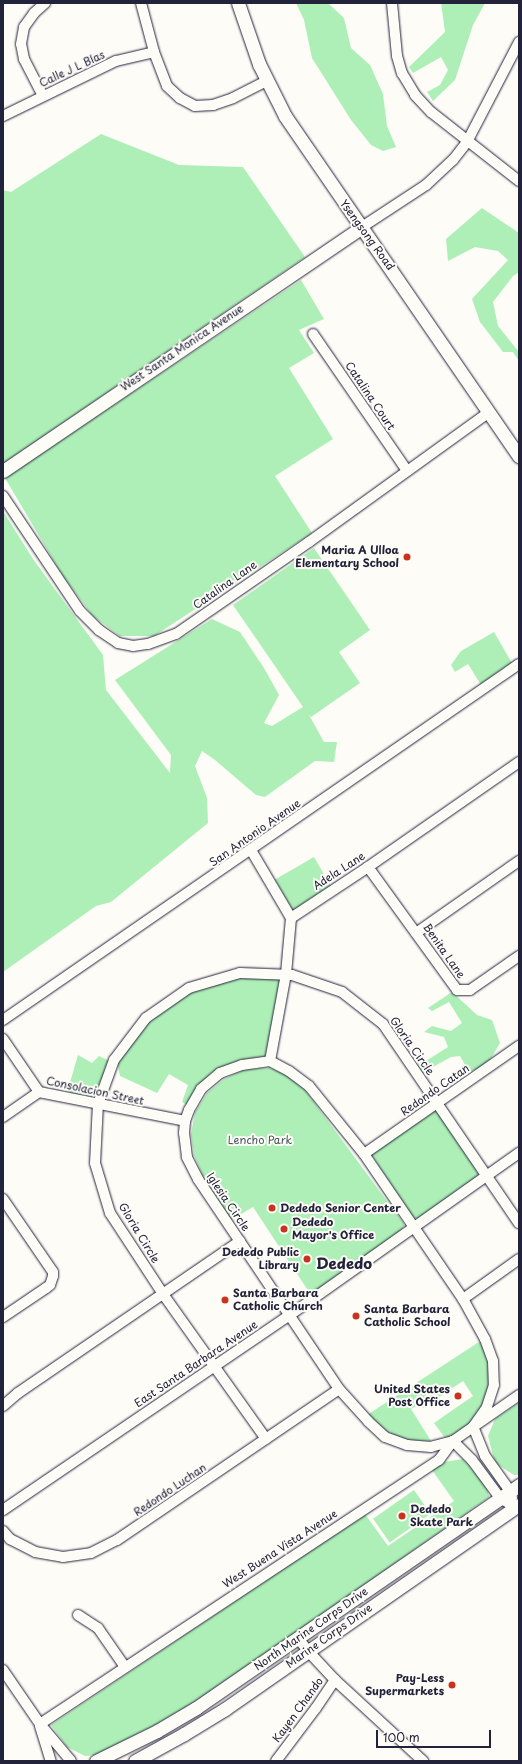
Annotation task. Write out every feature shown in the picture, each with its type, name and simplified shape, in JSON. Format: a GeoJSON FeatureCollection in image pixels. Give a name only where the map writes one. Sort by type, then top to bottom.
{"type":"FeatureCollection","features":[{"type":"Feature","properties":{"kind":"main road","name":"Ysengsong Road"},"geometry":{"type":"LineString","coordinates":[[238,3],[266,81],[298,136],[519,456]]}},
{"type":"Feature","properties":{"kind":"main road","name":"West Santa Monica Avenue"},"geometry":{"type":"LineString","coordinates":[[3,471],[362,227]]}},
{"type":"Feature","properties":{"kind":"main road","name":"North Marine Corps Drive"},"geometry":{"type":"LineString","coordinates":[[96,1761],[176,1720],[298,1638],[510,1491]]}},
{"type":"Feature","properties":{"kind":"main road","name":"Marine Corps Drive"},"geometry":{"type":"LineString","coordinates":[[135,1761],[204,1722],[517,1506]]}},
{"type":"Feature","properties":{"kind":"street"},"geometry":{"type":"LineString","coordinates":[[44,96],[24,59],[21,44],[24,27],[34,13],[45,3]]}},
{"type":"Feature","properties":{"kind":"street"},"geometry":{"type":"LineString","coordinates":[[141,3],[154,52],[167,86],[180,98],[195,106],[213,105],[232,98],[266,81]]}},
{"type":"Feature","properties":{"kind":"street"},"geometry":{"type":"LineString","coordinates":[[392,3],[397,56],[402,73],[415,95],[431,112],[467,142],[519,181]]}},
{"type":"Feature","properties":{"kind":"street"},"geometry":{"type":"LineString","coordinates":[[362,227],[426,185],[453,160],[467,142],[519,42]]}},
{"type":"Feature","properties":{"kind":"street","name":"Calle J L Blas"},"geometry":{"type":"LineString","coordinates":[[3,116],[116,61],[154,52]]}},
{"type":"Feature","properties":{"kind":"street","name":"Catalina Court"},"geometry":{"type":"LineString","coordinates":[[313,334],[407,471]]}},
{"type":"Feature","properties":{"kind":"street","name":"Catalina Lane"},"geometry":{"type":"LineString","coordinates":[[3,496],[80,611],[99,630],[118,643],[133,646],[148,644],[176,634],[309,542],[489,412]]}},
{"type":"Feature","properties":{"kind":"street","name":"San Antonio Avenue"},"geometry":{"type":"LineString","coordinates":[[3,1020],[519,664]]}},
{"type":"Feature","properties":{"kind":"street","name":"Adela Lane"},"geometry":{"type":"LineString","coordinates":[[291,918],[368,867],[519,762]]}},
{"type":"Feature","properties":{"kind":"street"},"geometry":{"type":"LineString","coordinates":[[250,850],[291,918],[286,974],[270,1061]]}},
{"type":"Feature","properties":{"kind":"street"},"geometry":{"type":"LineString","coordinates":[[416,933],[519,861]]}},
{"type":"Feature","properties":{"kind":"street","name":"Benita Lane"},"geometry":{"type":"LineString","coordinates":[[368,867],[454,987],[462,991],[470,990],[519,956]]}},
{"type":"Feature","properties":{"kind":"street","name":"Gloria Circle"},"geometry":{"type":"LineString","coordinates":[[266,1439],[216,1366],[162,1294],[110,1213],[95,1163],[98,1104],[114,1060],[146,1018],[189,988],[240,973],[292,975],[342,992],[383,1024],[519,1223]]}},
{"type":"Feature","properties":{"kind":"street","name":"Consolacion Street"},"geometry":{"type":"LineString","coordinates":[[3,1039],[39,1092],[184,1122]]}},
{"type":"Feature","properties":{"kind":"street","name":"Redondo Catan"},"geometry":{"type":"LineString","coordinates":[[364,1154],[519,1046]]}},
{"type":"Feature","properties":{"kind":"street","name":"Iglesia Circle"},"geometry":{"type":"LineString","coordinates":[[270,1061],[289,1071],[309,1086],[364,1154],[463,1299],[485,1339],[493,1361],[494,1385],[490,1400],[487,1407],[473,1426],[453,1441],[431,1447],[407,1445],[386,1437],[368,1421],[339,1388],[198,1178],[187,1157],[184,1122],[201,1089],[220,1073],[242,1065],[270,1061]]}},
{"type":"Feature","properties":{"kind":"street"},"geometry":{"type":"LineString","coordinates":[[3,1117],[39,1092]]}},
{"type":"Feature","properties":{"kind":"street","name":"East Santa Barbara Avenue"},"geometry":{"type":"LineString","coordinates":[[3,1510],[290,1315],[519,1153]]}},
{"type":"Feature","properties":{"kind":"street"},"geometry":{"type":"LineString","coordinates":[[3,1199],[7,1213],[53,1272],[50,1285],[3,1317]]}},
{"type":"Feature","properties":{"kind":"street"},"geometry":{"type":"LineString","coordinates":[[3,1406],[18,1393],[240,1241]]}},
{"type":"Feature","properties":{"kind":"street"},"geometry":{"type":"LineString","coordinates":[[463,1299],[519,1259]]}},
{"type":"Feature","properties":{"kind":"street","name":"Redondo Luchan"},"geometry":{"type":"LineString","coordinates":[[3,1531],[10,1539],[35,1552],[63,1557],[91,1553],[117,1540],[339,1388]]}},
{"type":"Feature","properties":{"kind":"street"},"geometry":{"type":"LineString","coordinates":[[517,1506],[510,1491],[485,1456],[473,1426],[519,1395]]}},
{"type":"Feature","properties":{"kind":"street"},"geometry":{"type":"LineString","coordinates":[[453,1441],[472,1460],[510,1491]]}},
{"type":"Feature","properties":{"kind":"street","name":"West Buena Vista Avenue"},"geometry":{"type":"LineString","coordinates":[[40,1724],[439,1460],[453,1441]]}},
{"type":"Feature","properties":{"kind":"street"},"geometry":{"type":"LineString","coordinates":[[78,1615],[98,1628],[125,1667]]}},
{"type":"Feature","properties":{"kind":"street","name":"Kayen Chando"},"geometry":{"type":"LineString","coordinates":[[276,1761],[335,1680],[298,1638]]}},
{"type":"Feature","properties":{"kind":"street"},"geometry":{"type":"LineString","coordinates":[[3,1670],[40,1724],[71,1761]]}},
{"type":"Feature","properties":{"kind":"street"},"geometry":{"type":"LineString","coordinates":[[335,1680],[423,1761]]}},
{"type":"Feature","properties":{"kind":"street"},"geometry":{"type":"LineString","coordinates":[[40,1724],[51,1761]]}},
{"type":"Feature","properties":{"kind":"green space"},"geometry":{"type":"Polygon","coordinates":[[[296,3],[328,3],[344,18],[351,48],[370,65],[383,94],[387,126],[396,147],[383,151],[371,145],[351,120],[312,58],[304,20],[296,3]]]}},
{"type":"Feature","properties":{"kind":"green space"},"geometry":{"type":"Polygon","coordinates":[[[441,3],[485,3],[473,25],[455,80],[433,101],[427,92],[440,85],[448,70],[441,57],[413,73],[409,67],[445,32],[441,3]]]}},
{"type":"Feature","properties":{"kind":"green space"},"geometry":{"type":"Polygon","coordinates":[[[101,134],[179,165],[243,167],[305,257],[3,464],[3,190],[11,192],[101,134]]]}},
{"type":"Feature","properties":{"kind":"green space"},"geometry":{"type":"Polygon","coordinates":[[[482,208],[519,233],[519,272],[513,276],[493,302],[498,326],[519,352],[519,361],[513,352],[503,352],[480,322],[472,299],[508,260],[498,251],[475,247],[448,261],[446,239],[482,208]]]}},
{"type":"Feature","properties":{"kind":"green space"},"geometry":{"type":"Polygon","coordinates":[[[301,280],[324,319],[299,330],[314,353],[289,368],[333,439],[275,476],[312,533],[154,636],[120,636],[93,616],[62,575],[5,478],[301,280]]]}},
{"type":"Feature","properties":{"kind":"green space"},"geometry":{"type":"Polygon","coordinates":[[[3,511],[33,559],[103,655],[106,690],[170,773],[171,755],[115,680],[212,619],[240,632],[264,668],[279,695],[264,723],[272,726],[303,707],[233,605],[314,548],[370,630],[339,652],[360,683],[311,717],[309,715],[324,742],[337,742],[334,762],[315,761],[265,797],[256,795],[215,760],[202,751],[195,766],[207,798],[208,823],[111,902],[96,906],[3,972],[3,511]]]}},
{"type":"Feature","properties":{"kind":"green space"},"geometry":{"type":"Polygon","coordinates":[[[494,632],[513,665],[481,685],[468,664],[455,672],[451,665],[461,651],[494,632]]]}},
{"type":"Feature","properties":{"kind":"green space"},"geometry":{"type":"Polygon","coordinates":[[[314,857],[332,888],[293,911],[275,880],[314,857]]]}},
{"type":"Feature","properties":{"kind":"green space"},"geometry":{"type":"Polygon","coordinates":[[[240,975],[284,978],[268,1060],[218,1071],[189,1106],[182,1102],[188,1085],[169,1074],[157,1093],[120,1076],[117,1062],[148,1019],[190,991],[240,975]]]}},
{"type":"Feature","properties":{"kind":"green space"},"geometry":{"type":"Polygon","coordinates":[[[452,992],[477,1015],[492,1020],[500,1043],[487,1065],[469,1072],[460,1056],[451,1057],[422,1073],[415,1068],[448,1047],[444,1037],[424,1032],[432,1026],[451,1031],[462,1023],[449,1002],[432,1011],[428,1008],[452,992]]]}},
{"type":"Feature","properties":{"kind":"green space"},"geometry":{"type":"Polygon","coordinates":[[[78,1055],[92,1063],[99,1056],[110,1061],[95,1099],[67,1093],[78,1055]]]}},
{"type":"Feature","properties":{"kind":"green space","name":"Lencho Park"},"geometry":{"type":"Polygon","coordinates":[[[269,1068],[288,1074],[305,1090],[404,1224],[403,1230],[311,1295],[253,1207],[231,1220],[203,1176],[194,1155],[191,1134],[195,1113],[207,1093],[224,1079],[246,1069],[269,1068]]]}},
{"type":"Feature","properties":{"kind":"green space"},"geometry":{"type":"Polygon","coordinates":[[[436,1109],[479,1172],[475,1180],[419,1219],[413,1217],[371,1154],[436,1109]]]}},
{"type":"Feature","properties":{"kind":"green space"},"geometry":{"type":"Polygon","coordinates":[[[482,1340],[491,1363],[492,1384],[483,1407],[470,1424],[453,1436],[445,1438],[434,1423],[473,1396],[463,1381],[423,1408],[422,1403],[411,1409],[431,1441],[408,1441],[388,1432],[367,1415],[482,1340]]]}},
{"type":"Feature","properties":{"kind":"green space"},"geometry":{"type":"Polygon","coordinates":[[[519,1403],[519,1475],[514,1475],[495,1463],[488,1436],[495,1419],[519,1403]]]}},
{"type":"Feature","properties":{"kind":"green space"},"geometry":{"type":"Polygon","coordinates":[[[463,1459],[487,1487],[489,1497],[198,1702],[105,1754],[85,1756],[67,1747],[51,1725],[365,1514],[388,1546],[454,1501],[432,1470],[444,1462],[463,1459]]]}},
{"type":"Feature","properties":{"kind":"green space","name":"Dededo Skate Park"},"geometry":{"type":"Polygon","coordinates":[[[414,1490],[431,1514],[390,1542],[373,1519],[414,1490]]]}},
{"type":"Feature","properties":{"kind":"place","name":"Maria A Ulloa Elementary School"},"geometry":{"type":"Point","coordinates":[407,557]}},
{"type":"Feature","properties":{"kind":"place","name":"Dededo Senior Center"},"geometry":{"type":"Point","coordinates":[272,1208]}},
{"type":"Feature","properties":{"kind":"place","name":"Dededo Mayor's Office"},"geometry":{"type":"Point","coordinates":[284,1229]}},
{"type":"Feature","properties":{"kind":"place","name":"Dededo Public Library"},"geometry":{"type":"Point","coordinates":[307,1259]}},
{"type":"Feature","properties":{"kind":"place","name":"Santa Barbara Catholic Church"},"geometry":{"type":"Point","coordinates":[225,1300]}},
{"type":"Feature","properties":{"kind":"place","name":"Santa Barbara Catholic School"},"geometry":{"type":"Point","coordinates":[356,1316]}},
{"type":"Feature","properties":{"kind":"place","name":"United States Post Office"},"geometry":{"type":"Point","coordinates":[458,1396]}},
{"type":"Feature","properties":{"kind":"place","name":"Dededo Skate Park"},"geometry":{"type":"Point","coordinates":[402,1516]}},
{"type":"Feature","properties":{"kind":"place","name":"Pay-Less Supermarkets"},"geometry":{"type":"Point","coordinates":[452,1685]}},
{"type":"Feature","properties":{"kind":"district","name":"Dededo"},"geometry":{"type":"Point","coordinates":[344,1263]}}]}
